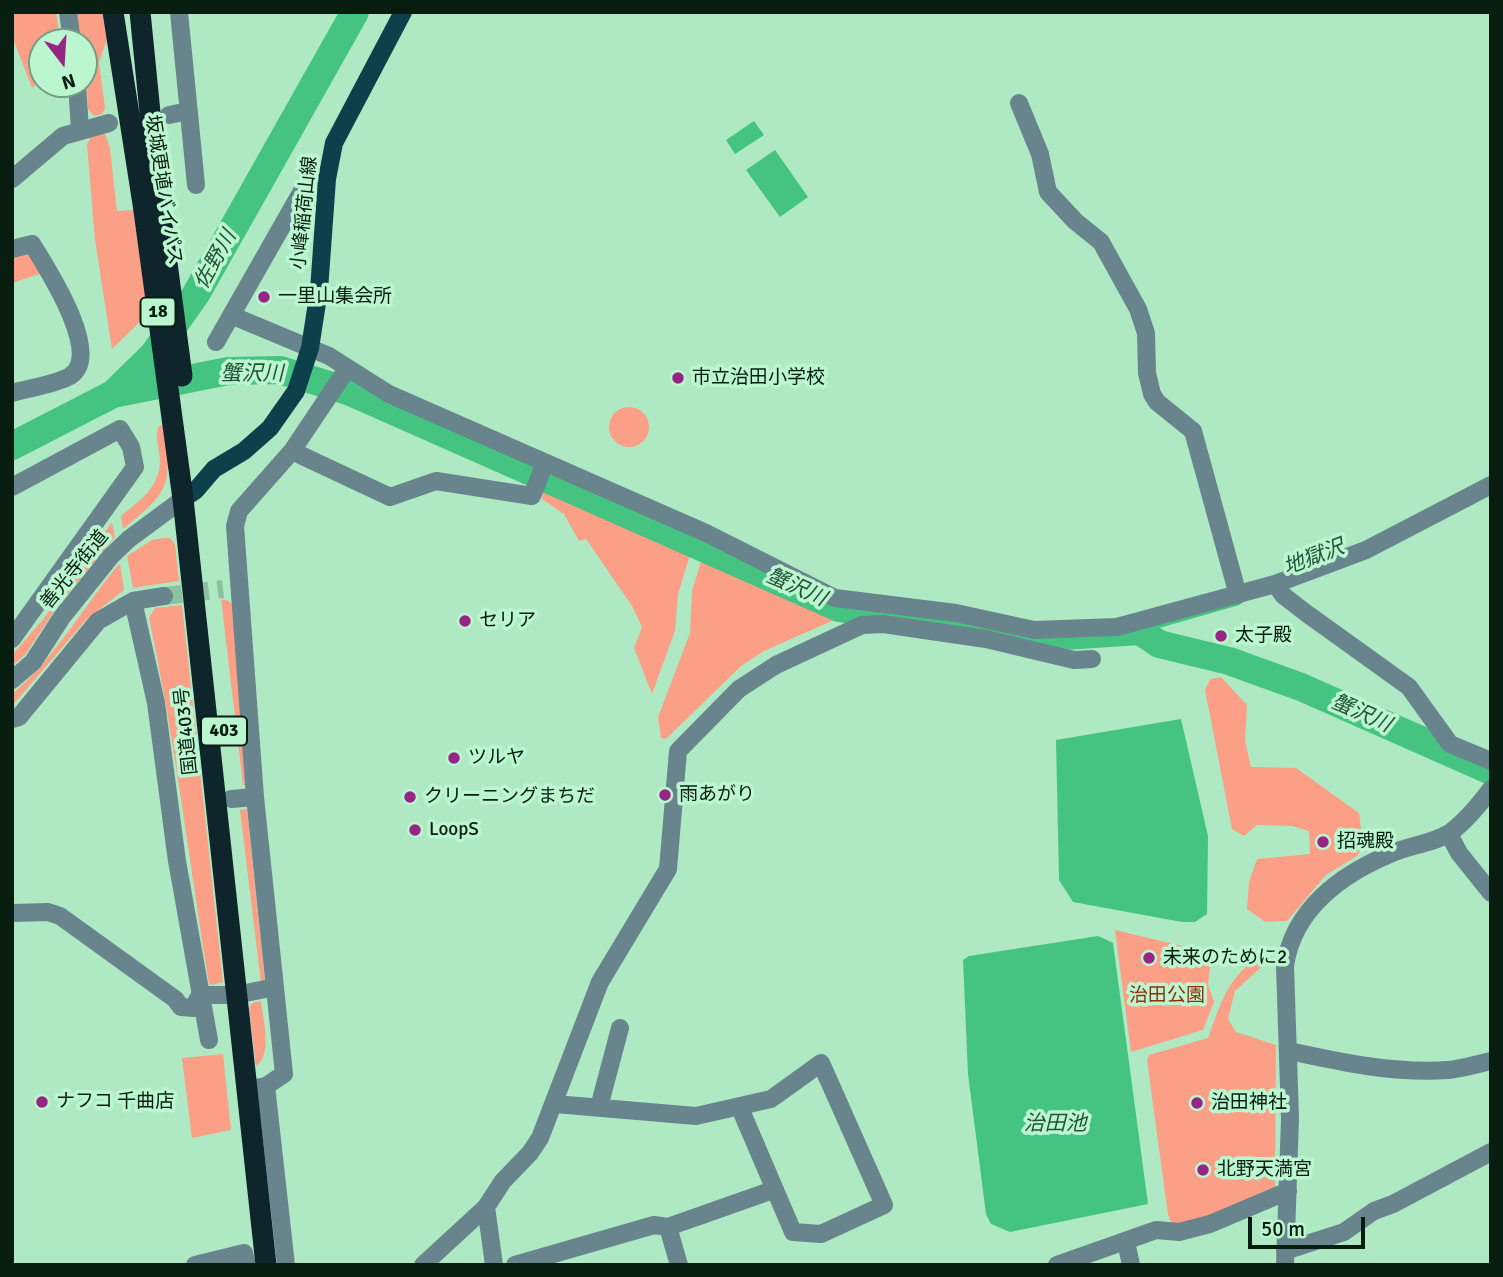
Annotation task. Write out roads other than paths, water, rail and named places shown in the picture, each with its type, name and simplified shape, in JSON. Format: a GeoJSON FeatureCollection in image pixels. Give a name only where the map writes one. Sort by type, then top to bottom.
{"type":"FeatureCollection","features":[{"type":"Feature","properties":{"kind":"highway","name":"坂城更埴バイパス"},"geometry":{"type":"LineString","coordinates":[[113,12],[151,203],[190,495]]}},
{"type":"Feature","properties":{"kind":"highway","name":"坂城更埴バイパス"},"geometry":{"type":"LineString","coordinates":[[140,12],[151,203]]}},
{"type":"Feature","properties":{"kind":"highway","name":"国道403号"},"geometry":{"type":"LineString","coordinates":[[190,495],[231,799],[236,984]]}},
{"type":"Feature","properties":{"kind":"highway","name":"国道403号"},"geometry":{"type":"LineString","coordinates":[[190,495],[236,984],[256,1088],[266,1265]]}},
{"type":"Feature","properties":{"kind":"main road","name":"小峰稲荷山線"},"geometry":{"type":"LineString","coordinates":[[190,495],[214,469],[244,451],[270,428],[296,391],[309,355],[327,178],[334,143],[403,12]]}},
{"type":"Feature","properties":{"kind":"street"},"geometry":{"type":"LineString","coordinates":[[179,12],[196,185]]}},
{"type":"Feature","properties":{"kind":"street"},"geometry":{"type":"LineString","coordinates":[[78,98],[80,130]]}},
{"type":"Feature","properties":{"kind":"street"},"geometry":{"type":"LineString","coordinates":[[1019,103],[1040,154],[1048,192],[1074,221],[1101,242],[1138,309],[1146,333],[1147,373],[1152,394],[1157,402],[1193,431],[1238,595]]}},
{"type":"Feature","properties":{"kind":"street"},"geometry":{"type":"LineString","coordinates":[[169,115],[188,111]]}},
{"type":"Feature","properties":{"kind":"street"},"geometry":{"type":"LineString","coordinates":[[12,179],[63,136],[109,123]]}},
{"type":"Feature","properties":{"kind":"street"},"geometry":{"type":"LineString","coordinates":[[216,342],[306,184]]}},
{"type":"Feature","properties":{"kind":"street"},"geometry":{"type":"LineString","coordinates":[[12,249],[32,244],[64,296],[80,351],[80,364],[70,376],[12,393]]}},
{"type":"Feature","properties":{"kind":"street"},"geometry":{"type":"LineString","coordinates":[[233,316],[309,355],[330,356],[345,372],[541,472],[706,533],[835,598],[956,613],[1034,630],[1117,627],[1238,595],[1278,589],[1366,550],[1491,485]]}},
{"type":"Feature","properties":{"kind":"street"},"geometry":{"type":"LineString","coordinates":[[286,1265],[256,1088],[284,1074],[255,797],[242,588],[235,526],[239,511],[292,452],[345,372]]}},
{"type":"Feature","properties":{"kind":"street"},"geometry":{"type":"LineString","coordinates":[[12,487],[120,429],[131,447],[135,467],[12,639]]}},
{"type":"Feature","properties":{"kind":"street"},"geometry":{"type":"LineString","coordinates":[[292,452],[390,497],[436,481],[532,496],[541,472]]}},
{"type":"Feature","properties":{"kind":"street","name":"善光寺街道"},"geometry":{"type":"LineString","coordinates":[[12,681],[33,662],[62,617],[128,538],[190,495]]}},
{"type":"Feature","properties":{"kind":"street"},"geometry":{"type":"LineString","coordinates":[[223,589],[242,588]]}},
{"type":"Feature","properties":{"kind":"street"},"geometry":{"type":"LineString","coordinates":[[1278,589],[1409,687],[1450,744],[1491,761]]}},
{"type":"Feature","properties":{"kind":"street"},"geometry":{"type":"LineString","coordinates":[[12,719],[19,717],[86,632],[116,609],[133,601],[164,596]]}},
{"type":"Feature","properties":{"kind":"street"},"geometry":{"type":"LineString","coordinates":[[133,601],[156,703],[177,861],[209,1040]]}},
{"type":"Feature","properties":{"kind":"street"},"geometry":{"type":"LineString","coordinates":[[423,1265],[486,1207],[503,1181],[530,1153],[555,1104],[600,982],[668,869],[678,751],[751,679],[862,625],[883,624],[986,639],[1074,660],[1092,659]]}},
{"type":"Feature","properties":{"kind":"street"},"geometry":{"type":"LineString","coordinates":[[1491,789],[1470,816],[1449,834],[1391,853],[1355,871],[1310,908],[1288,945],[1285,966],[1289,1051],[1285,1258],[1344,1232],[1374,1211],[1393,1205],[1491,1152]]}},
{"type":"Feature","properties":{"kind":"street"},"geometry":{"type":"LineString","coordinates":[[231,799],[255,797]]}},
{"type":"Feature","properties":{"kind":"street"},"geometry":{"type":"LineString","coordinates":[[1449,834],[1459,853],[1491,893]]}},
{"type":"Feature","properties":{"kind":"street"},"geometry":{"type":"LineString","coordinates":[[12,913],[48,912],[60,916],[175,999],[181,1007],[193,1008],[200,995],[236,984],[275,987]]}},
{"type":"Feature","properties":{"kind":"street"},"geometry":{"type":"LineString","coordinates":[[599,1107],[620,1028]]}},
{"type":"Feature","properties":{"kind":"street"},"geometry":{"type":"LineString","coordinates":[[1289,1051],[1344,1063],[1394,1068],[1448,1070],[1491,1060]]}},
{"type":"Feature","properties":{"kind":"street"},"geometry":{"type":"LineString","coordinates":[[555,1104],[696,1116],[740,1108],[771,1098],[821,1063],[884,1205],[821,1234],[793,1232],[740,1108]]}},
{"type":"Feature","properties":{"kind":"street"},"geometry":{"type":"LineString","coordinates":[[515,1265],[654,1225],[668,1227],[773,1190]]}},
{"type":"Feature","properties":{"kind":"street"},"geometry":{"type":"LineString","coordinates":[[1057,1265],[1156,1230],[1179,1233],[1210,1224],[1288,1191]]}},
{"type":"Feature","properties":{"kind":"street"},"geometry":{"type":"LineString","coordinates":[[486,1207],[494,1265]]}},
{"type":"Feature","properties":{"kind":"street"},"geometry":{"type":"LineString","coordinates":[[668,1227],[680,1265]]}},
{"type":"Feature","properties":{"kind":"street"},"geometry":{"type":"LineString","coordinates":[[1126,1242],[1131,1265]]}},
{"type":"Feature","properties":{"kind":"street"},"geometry":{"type":"LineString","coordinates":[[195,1265],[246,1259]]}},
{"type":"Feature","properties":{"kind":"water"},"geometry":{"type":"Polygon","coordinates":[[[754,121],[764,135],[735,154],[726,140],[754,121]]]}},
{"type":"Feature","properties":{"kind":"water"},"geometry":{"type":"Polygon","coordinates":[[[775,150],[808,197],[780,217],[746,170],[775,150]]]}},
{"type":"Feature","properties":{"kind":"water"},"geometry":{"type":"Polygon","coordinates":[[[1181,719],[1208,836],[1207,914],[1195,922],[1182,922],[1073,902],[1059,880],[1056,740],[1181,719]]]}},
{"type":"Feature","properties":{"kind":"water","name":"治田池"},"geometry":{"type":"Polygon","coordinates":[[[1098,936],[1113,943],[1148,1204],[1010,1232],[991,1224],[986,1214],[968,1074],[963,960],[969,956],[1098,936]]]}},
{"type":"Feature","properties":{"kind":"waterway","name":"佐野川"},"geometry":{"type":"LineString","coordinates":[[12,446],[113,394],[153,355],[196,294],[355,12]]}},
{"type":"Feature","properties":{"kind":"waterway","name":"蟹沢川"},"geometry":{"type":"LineString","coordinates":[[113,394],[228,371],[280,370],[348,391],[839,608],[1034,638],[1140,631],[1159,644],[1229,661],[1301,687],[1491,771]]}},
{"type":"Feature","properties":{"kind":"waterway","name":"地獄沢"},"geometry":{"type":"LineString","coordinates":[[1140,631],[1238,603]]}},
{"type":"Feature","properties":{"kind":"tunnel"},"geometry":{"type":"LineString","coordinates":[[164,596],[223,589]]}},
{"type":"Feature","properties":{"kind":"place","name":"一里山集会所"},"geometry":{"type":"Point","coordinates":[264,297]}},
{"type":"Feature","properties":{"kind":"place","name":"市立治田小学校"},"geometry":{"type":"Point","coordinates":[678,378]}},
{"type":"Feature","properties":{"kind":"place","name":"セリア"},"geometry":{"type":"Point","coordinates":[465,621]}},
{"type":"Feature","properties":{"kind":"place","name":"太子殿"},"geometry":{"type":"Point","coordinates":[1221,636]}},
{"type":"Feature","properties":{"kind":"place","name":"ツルヤ"},"geometry":{"type":"Point","coordinates":[454,758]}},
{"type":"Feature","properties":{"kind":"place","name":"雨あがり"},"geometry":{"type":"Point","coordinates":[665,795]}},
{"type":"Feature","properties":{"kind":"place","name":"クリーニングまちだ"},"geometry":{"type":"Point","coordinates":[410,797]}},
{"type":"Feature","properties":{"kind":"place","name":"LoopS"},"geometry":{"type":"Point","coordinates":[415,830]}},
{"type":"Feature","properties":{"kind":"place","name":"招魂殿"},"geometry":{"type":"Point","coordinates":[1323,842]}},
{"type":"Feature","properties":{"kind":"place","name":"未来のために2"},"geometry":{"type":"Point","coordinates":[1149,958]}},
{"type":"Feature","properties":{"kind":"place","name":"ナフコ 千曲店"},"geometry":{"type":"Point","coordinates":[42,1102]}},
{"type":"Feature","properties":{"kind":"place","name":"治田神社"},"geometry":{"type":"Point","coordinates":[1197,1103]}},
{"type":"Feature","properties":{"kind":"place","name":"北野天満宮"},"geometry":{"type":"Point","coordinates":[1203,1170]}},
{"type":"Feature","properties":{"kind":"park label","name":"治田公園"},"geometry":{"type":"Point","coordinates":[1167,996]}}]}
